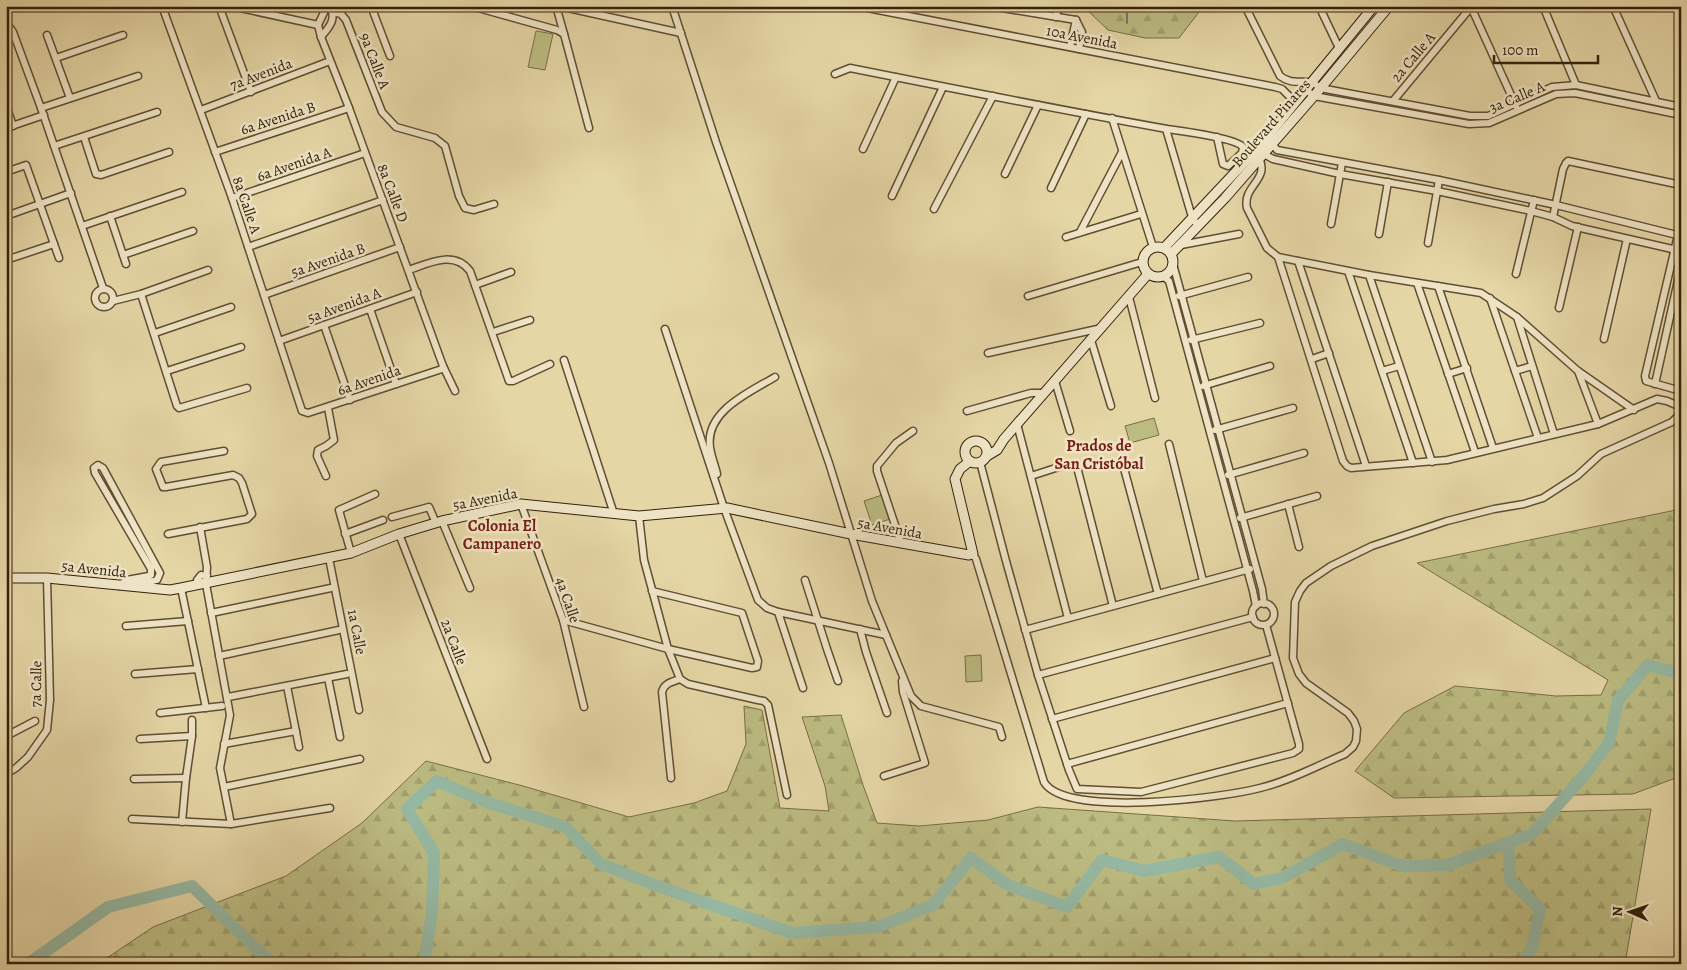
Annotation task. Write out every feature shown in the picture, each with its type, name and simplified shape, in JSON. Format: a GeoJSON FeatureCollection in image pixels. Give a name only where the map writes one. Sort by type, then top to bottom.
{"type":"FeatureCollection","features":[{"type":"Feature","properties":{"kind":"street","name":"8a Calle A"},"geometry":{"type":"LineString","coordinates":[[162,6],[232,198],[302,412],[304,413]]}},
{"type":"Feature","properties":{"kind":"street"},"geometry":{"type":"LineString","coordinates":[[218,6],[251,92]]}},
{"type":"Feature","properties":{"kind":"street"},"geometry":{"type":"LineString","coordinates":[[231,6],[318,25],[330,8]]}},
{"type":"Feature","properties":{"kind":"street"},"geometry":{"type":"LineString","coordinates":[[371,6],[390,56]]}},
{"type":"Feature","properties":{"kind":"street"},"geometry":{"type":"LineString","coordinates":[[471,6],[557,30],[564,34]]}},
{"type":"Feature","properties":{"kind":"street"},"geometry":{"type":"LineString","coordinates":[[589,128],[558,6],[681,33]]}},
{"type":"Feature","properties":{"kind":"street"},"geometry":{"type":"LineString","coordinates":[[672,6],[716,142],[825,454],[872,601],[911,696],[921,706],[999,727],[1002,737]]}},
{"type":"Feature","properties":{"kind":"street","name":"10a Avenida"},"geometry":{"type":"LineString","coordinates":[[857,6],[1275,87],[1282,89],[1296,103]]}},
{"type":"Feature","properties":{"kind":"street"},"geometry":{"type":"LineString","coordinates":[[1056,17],[1058,6]]}},
{"type":"Feature","properties":{"kind":"street"},"geometry":{"type":"LineString","coordinates":[[1245,6],[1277,74],[1286,80],[1315,89]]}},
{"type":"Feature","properties":{"kind":"street"},"geometry":{"type":"LineString","coordinates":[[1319,6],[1339,48]]}},
{"type":"Feature","properties":{"kind":"street","name":"Boulevard Pinares"},"geometry":{"type":"LineString","coordinates":[[1270,140],[1305,91],[1315,89],[1339,48],[1374,6]]}},
{"type":"Feature","properties":{"kind":"street","name":"Boulevard Pinares"},"geometry":{"type":"LineString","coordinates":[[1167,251],[1181,245],[1225,198],[1258,154],[1389,6]]}},
{"type":"Feature","properties":{"kind":"street"},"geometry":{"type":"LineString","coordinates":[[1543,6],[1576,85]]}},
{"type":"Feature","properties":{"kind":"street"},"geometry":{"type":"LineString","coordinates":[[1613,6],[1656,101]]}},
{"type":"Feature","properties":{"kind":"street"},"geometry":{"type":"LineString","coordinates":[[1471,7],[1518,111]]}},
{"type":"Feature","properties":{"kind":"street","name":"2a Calle A"},"geometry":{"type":"LineString","coordinates":[[1393,101],[1471,7]]}},
{"type":"Feature","properties":{"kind":"street"},"geometry":{"type":"LineString","coordinates":[[321,37],[333,21],[330,8]]}},
{"type":"Feature","properties":{"kind":"street","name":"9a Calle A"},"geometry":{"type":"LineString","coordinates":[[330,8],[341,14],[346,20],[382,112],[396,127],[435,138],[445,146],[459,196],[465,208],[474,210],[494,204]]}},
{"type":"Feature","properties":{"kind":"street"},"geometry":{"type":"LineString","coordinates":[[1002,8],[1076,20]]}},
{"type":"Feature","properties":{"kind":"street"},"geometry":{"type":"LineString","coordinates":[[1070,47],[1076,20]]}},
{"type":"Feature","properties":{"kind":"street"},"geometry":{"type":"LineString","coordinates":[[1076,20],[1082,32],[1079,49]]}},
{"type":"Feature","properties":{"kind":"street"},"geometry":{"type":"LineString","coordinates":[[6,22],[12,32],[42,108],[103,288]]}},
{"type":"Feature","properties":{"kind":"street","name":"8a Calle D"},"geometry":{"type":"LineString","coordinates":[[318,25],[417,292],[442,367],[455,391]]}},
{"type":"Feature","properties":{"kind":"street"},"geometry":{"type":"LineString","coordinates":[[47,35],[70,98]]}},
{"type":"Feature","properties":{"kind":"street"},"geometry":{"type":"LineString","coordinates":[[56,58],[123,35]]}},
{"type":"Feature","properties":{"kind":"street","name":"7a Avenida"},"geometry":{"type":"LineString","coordinates":[[201,110],[330,61]]}},
{"type":"Feature","properties":{"kind":"street"},"geometry":{"type":"LineString","coordinates":[[836,74],[850,68],[1038,105],[1216,137],[1240,144],[1243,147],[1242,153],[1228,166],[1223,164],[1216,137]]}},
{"type":"Feature","properties":{"kind":"street"},"geometry":{"type":"LineString","coordinates":[[42,108],[138,76]]}},
{"type":"Feature","properties":{"kind":"street"},"geometry":{"type":"LineString","coordinates":[[863,149],[896,77]]}},
{"type":"Feature","properties":{"kind":"street"},"geometry":{"type":"LineString","coordinates":[[1300,83],[1305,91]]}},
{"type":"Feature","properties":{"kind":"street","name":"3a Calle A"},"geometry":{"type":"LineString","coordinates":[[1315,89],[1393,101],[1470,116],[1488,116],[1552,87],[1576,85],[1681,107]]}},
{"type":"Feature","properties":{"kind":"street"},"geometry":{"type":"LineString","coordinates":[[892,196],[943,87]]}},
{"type":"Feature","properties":{"kind":"street","name":"3a Calle A"},"geometry":{"type":"LineString","coordinates":[[1315,89],[1469,124],[1489,123],[1556,94],[1575,92],[1681,115]]}},
{"type":"Feature","properties":{"kind":"street"},"geometry":{"type":"LineString","coordinates":[[934,208],[993,96]]}},
{"type":"Feature","properties":{"kind":"street"},"geometry":{"type":"LineString","coordinates":[[6,105],[9,127],[44,115]]}},
{"type":"Feature","properties":{"kind":"street"},"geometry":{"type":"LineString","coordinates":[[1005,174],[1038,105]]}},
{"type":"Feature","properties":{"kind":"street","name":"6a Avenida B"},"geometry":{"type":"LineString","coordinates":[[215,152],[349,108]]}},
{"type":"Feature","properties":{"kind":"street"},"geometry":{"type":"LineString","coordinates":[[54,146],[157,112]]}},
{"type":"Feature","properties":{"kind":"street"},"geometry":{"type":"LineString","coordinates":[[1051,188],[1086,114]]}},
{"type":"Feature","properties":{"kind":"street"},"geometry":{"type":"LineString","coordinates":[[1112,118],[1153,247]]}},
{"type":"Feature","properties":{"kind":"street"},"geometry":{"type":"LineString","coordinates":[[1166,129],[1192,217],[1198,226]]}},
{"type":"Feature","properties":{"kind":"street"},"geometry":{"type":"LineString","coordinates":[[84,137],[96,174],[101,175],[170,152]]}},
{"type":"Feature","properties":{"kind":"street"},"geometry":{"type":"LineString","coordinates":[[1270,140],[1277,150],[1440,180],[1556,205],[1679,235],[1678,250],[1658,318],[1645,376],[1646,381],[1681,391]]}},
{"type":"Feature","properties":{"kind":"street"},"geometry":{"type":"LineString","coordinates":[[1080,232],[1122,152]]}},
{"type":"Feature","properties":{"kind":"street","name":"6a Avenida A"},"geometry":{"type":"LineString","coordinates":[[232,198],[365,153]]}},
{"type":"Feature","properties":{"kind":"street"},"geometry":{"type":"LineString","coordinates":[[1258,154],[1340,174],[1437,191],[1531,211],[1578,227],[1678,250]]}},
{"type":"Feature","properties":{"kind":"street"},"geometry":{"type":"LineString","coordinates":[[1258,154],[1262,170],[1248,192],[1247,208],[1266,248],[1278,257],[1369,275],[1481,293],[1517,316],[1578,371],[1634,410]]}},
{"type":"Feature","properties":{"kind":"street","name":"Boulevard Pinares"},"geometry":{"type":"LineString","coordinates":[[1167,251],[1192,217],[1258,154]]}},
{"type":"Feature","properties":{"kind":"street"},"geometry":{"type":"LineString","coordinates":[[1331,224],[1342,162]]}},
{"type":"Feature","properties":{"kind":"street"},"geometry":{"type":"LineString","coordinates":[[1553,217],[1564,166],[1568,162],[1681,185]]}},
{"type":"Feature","properties":{"kind":"street"},"geometry":{"type":"LineString","coordinates":[[6,172],[26,165],[59,258]]}},
{"type":"Feature","properties":{"kind":"street"},"geometry":{"type":"LineString","coordinates":[[1428,244],[1440,180]]}},
{"type":"Feature","properties":{"kind":"street"},"geometry":{"type":"LineString","coordinates":[[1379,234],[1388,182]]}},
{"type":"Feature","properties":{"kind":"street"},"geometry":{"type":"LineString","coordinates":[[82,226],[182,192]]}},
{"type":"Feature","properties":{"kind":"street"},"geometry":{"type":"LineString","coordinates":[[6,216],[70,193]]}},
{"type":"Feature","properties":{"kind":"street"},"geometry":{"type":"LineString","coordinates":[[248,247],[383,200]]}},
{"type":"Feature","properties":{"kind":"street"},"geometry":{"type":"LineString","coordinates":[[1516,274],[1534,200]]}},
{"type":"Feature","properties":{"kind":"street"},"geometry":{"type":"LineString","coordinates":[[1066,237],[1141,214]]}},
{"type":"Feature","properties":{"kind":"street"},"geometry":{"type":"LineString","coordinates":[[110,216],[126,264]]}},
{"type":"Feature","properties":{"kind":"street"},"geometry":{"type":"LineString","coordinates":[[1559,308],[1578,227]]}},
{"type":"Feature","properties":{"kind":"street"},"geometry":{"type":"LineString","coordinates":[[123,255],[193,232]]}},
{"type":"Feature","properties":{"kind":"street"},"geometry":{"type":"LineString","coordinates":[[1181,245],[1239,234]]}},
{"type":"Feature","properties":{"kind":"street"},"geometry":{"type":"LineString","coordinates":[[1604,339],[1627,239]]}},
{"type":"Feature","properties":{"kind":"street"},"geometry":{"type":"LineString","coordinates":[[6,260],[54,244]]}},
{"type":"Feature","properties":{"kind":"street","name":"5a Avenida B"},"geometry":{"type":"LineString","coordinates":[[264,295],[400,247]]}},
{"type":"Feature","properties":{"kind":"street"},"geometry":{"type":"LineString","coordinates":[[1153,247],[1167,251],[1173,264],[1256,567],[1264,604]]}},
{"type":"Feature","properties":{"kind":"street"},"geometry":{"type":"LineString","coordinates":[[1153,247],[1145,253],[1142,262],[1144,271],[1155,278],[1164,277],[1170,271],[1173,264]]}},
{"type":"Feature","properties":{"kind":"street"},"geometry":{"type":"LineString","coordinates":[[1278,257],[1343,461],[1352,468],[1447,460],[1598,424],[1657,399],[1667,400],[1681,408]]}},
{"type":"Feature","properties":{"kind":"street"},"geometry":{"type":"LineString","coordinates":[[409,270],[436,260],[454,260],[464,264],[470,271],[509,381],[513,381],[550,364]]}},
{"type":"Feature","properties":{"kind":"street"},"geometry":{"type":"LineString","coordinates":[[1298,261],[1366,466]]}},
{"type":"Feature","properties":{"kind":"street"},"geometry":{"type":"LineString","coordinates":[[1028,296],[1142,262]]}},
{"type":"Feature","properties":{"kind":"street"},"geometry":{"type":"LineString","coordinates":[[1655,384],[1681,267]]}},
{"type":"Feature","properties":{"kind":"street"},"geometry":{"type":"LineString","coordinates":[[113,301],[114,296],[108,289],[103,288],[95,295],[98,305],[105,307],[113,301],[141,294],[208,270]]}},
{"type":"Feature","properties":{"kind":"street"},"geometry":{"type":"LineString","coordinates":[[1348,271],[1413,464]]}},
{"type":"Feature","properties":{"kind":"street"},"geometry":{"type":"LineString","coordinates":[[475,285],[510,272]]}},
{"type":"Feature","properties":{"kind":"street"},"geometry":{"type":"LineString","coordinates":[[1148,274],[1004,439],[997,450],[983,459],[975,463],[969,460],[966,451],[968,445],[978,442],[984,445],[987,450],[983,459],[1025,630],[1052,719],[1077,789],[1141,792],[1292,753],[1299,749],[1266,625]]}},
{"type":"Feature","properties":{"kind":"street"},"geometry":{"type":"LineString","coordinates":[[1369,275],[1432,462]]}},
{"type":"Feature","properties":{"kind":"street"},"geometry":{"type":"LineString","coordinates":[[1164,277],[1169,281],[1248,570],[1256,606],[1253,617],[1259,624],[1266,625],[1271,621],[1274,612],[1270,606],[1264,604],[1256,606]]}},
{"type":"Feature","properties":{"kind":"street"},"geometry":{"type":"LineString","coordinates":[[1173,298],[1248,277]]}},
{"type":"Feature","properties":{"kind":"street"},"geometry":{"type":"LineString","coordinates":[[1417,283],[1475,452]]}},
{"type":"Feature","properties":{"kind":"street"},"geometry":{"type":"LineString","coordinates":[[1438,286],[1493,448]]}},
{"type":"Feature","properties":{"kind":"street","name":"5a Avenida A"},"geometry":{"type":"LineString","coordinates":[[279,341],[417,292]]}},
{"type":"Feature","properties":{"kind":"street"},"geometry":{"type":"LineString","coordinates":[[141,294],[179,408],[246,388]]}},
{"type":"Feature","properties":{"kind":"street"},"geometry":{"type":"LineString","coordinates":[[1128,297],[1155,398]]}},
{"type":"Feature","properties":{"kind":"street"},"geometry":{"type":"LineString","coordinates":[[1490,298],[1538,438]]}},
{"type":"Feature","properties":{"kind":"street"},"geometry":{"type":"LineString","coordinates":[[155,333],[231,307]]}},
{"type":"Feature","properties":{"kind":"street"},"geometry":{"type":"LineString","coordinates":[[370,309],[396,384]]}},
{"type":"Feature","properties":{"kind":"street"},"geometry":{"type":"LineString","coordinates":[[1517,316],[1554,434]]}},
{"type":"Feature","properties":{"kind":"street"},"geometry":{"type":"LineString","coordinates":[[1658,318],[1669,321]]}},
{"type":"Feature","properties":{"kind":"street"},"geometry":{"type":"LineString","coordinates":[[493,332],[530,320]]}},
{"type":"Feature","properties":{"kind":"street"},"geometry":{"type":"LineString","coordinates":[[1185,343],[1260,323]]}},
{"type":"Feature","properties":{"kind":"street"},"geometry":{"type":"LineString","coordinates":[[324,325],[350,400]]}},
{"type":"Feature","properties":{"kind":"street"},"geometry":{"type":"LineString","coordinates":[[988,353],[1102,328]]}},
{"type":"Feature","properties":{"kind":"street"},"geometry":{"type":"LineString","coordinates":[[665,329],[758,600],[767,608],[778,612],[886,635]]}},
{"type":"Feature","properties":{"kind":"street"},"geometry":{"type":"LineString","coordinates":[[1091,340],[1111,406]]}},
{"type":"Feature","properties":{"kind":"street"},"geometry":{"type":"LineString","coordinates":[[166,371],[241,347]]}},
{"type":"Feature","properties":{"kind":"street"},"geometry":{"type":"LineString","coordinates":[[1312,359],[1329,353]]}},
{"type":"Feature","properties":{"kind":"street"},"geometry":{"type":"LineString","coordinates":[[564,360],[614,514]]}},
{"type":"Feature","properties":{"kind":"street"},"geometry":{"type":"LineString","coordinates":[[1197,388],[1270,366]]}},
{"type":"Feature","properties":{"kind":"street"},"geometry":{"type":"LineString","coordinates":[[1382,371],[1400,366]]}},
{"type":"Feature","properties":{"kind":"street"},"geometry":{"type":"LineString","coordinates":[[1515,371],[1532,366]]}},
{"type":"Feature","properties":{"kind":"street","name":"6a Avenida"},"geometry":{"type":"LineString","coordinates":[[304,413],[328,408],[442,367]]}},
{"type":"Feature","properties":{"kind":"street"},"geometry":{"type":"LineString","coordinates":[[1448,374],[1467,368]]}},
{"type":"Feature","properties":{"kind":"street"},"geometry":{"type":"LineString","coordinates":[[1578,371],[1598,424]]}},
{"type":"Feature","properties":{"kind":"street"},"geometry":{"type":"LineString","coordinates":[[726,508],[710,448],[713,428],[718,418],[731,404],[775,377]]}},
{"type":"Feature","properties":{"kind":"street"},"geometry":{"type":"LineString","coordinates":[[1055,381],[1070,431]]}},
{"type":"Feature","properties":{"kind":"street"},"geometry":{"type":"LineString","coordinates":[[967,410],[1031,393],[1044,393]]}},
{"type":"Feature","properties":{"kind":"street"},"geometry":{"type":"LineString","coordinates":[[326,476],[317,456],[318,450],[334,440],[328,408]]}},
{"type":"Feature","properties":{"kind":"street"},"geometry":{"type":"LineString","coordinates":[[1210,432],[1293,408]]}},
{"type":"Feature","properties":{"kind":"street"},"geometry":{"type":"LineString","coordinates":[[969,460],[956,466],[952,472],[952,484],[958,509],[976,559],[1044,782],[1054,792],[1077,799],[1117,803],[1165,801],[1243,792],[1288,779],[1345,754],[1353,748],[1357,729],[1352,717],[1306,683],[1299,674],[1295,664],[1293,646],[1295,602],[1306,583],[1331,566],[1372,546],[1447,521],[1543,498],[1577,476],[1601,454],[1672,422],[1681,413]]}},
{"type":"Feature","properties":{"kind":"street"},"geometry":{"type":"LineString","coordinates":[[1017,424],[1068,618]]}},
{"type":"Feature","properties":{"kind":"street"},"geometry":{"type":"LineString","coordinates":[[900,544],[877,466],[896,442],[913,431]]}},
{"type":"Feature","properties":{"kind":"street"},"geometry":{"type":"LineString","coordinates":[[984,445],[1004,439]]}},
{"type":"Feature","properties":{"kind":"street"},"geometry":{"type":"LineString","coordinates":[[1168,444],[1203,582]]}},
{"type":"Feature","properties":{"kind":"street"},"geometry":{"type":"LineString","coordinates":[[168,534],[250,517],[252,514],[251,509],[239,478],[234,475],[166,487],[161,484],[156,470],[161,462],[224,451]]}},
{"type":"Feature","properties":{"kind":"street"},"geometry":{"type":"LineString","coordinates":[[1222,477],[1304,453]]}},
{"type":"Feature","properties":{"kind":"street"},"geometry":{"type":"LineString","coordinates":[[1122,461],[1158,594]]}},
{"type":"Feature","properties":{"kind":"street"},"geometry":{"type":"LineString","coordinates":[[1031,476],[1068,464],[1076,467],[1113,606]]}},
{"type":"Feature","properties":{"kind":"street"},"geometry":{"type":"LineString","coordinates":[[98,465],[103,468],[160,573],[157,580],[119,586],[126,580],[149,576],[152,572],[94,473],[94,468],[98,465]]}},
{"type":"Feature","properties":{"kind":"street"},"geometry":{"type":"LineString","coordinates":[[351,553],[339,510],[375,494]]}},
{"type":"Feature","properties":{"kind":"street"},"geometry":{"type":"LineString","coordinates":[[1234,520],[1317,496]]}},
{"type":"Feature","properties":{"kind":"street","name":"5a Avenida"},"geometry":{"type":"LineString","coordinates":[[6,578],[47,578],[170,590],[351,553],[399,534],[439,522],[521,504],[639,516],[726,508],[900,544],[969,556],[973,554]]}},
{"type":"Feature","properties":{"kind":"street","name":"4a Calle"},"geometry":{"type":"LineString","coordinates":[[521,504],[563,620],[584,707]]}},
{"type":"Feature","properties":{"kind":"street"},"geometry":{"type":"LineString","coordinates":[[1288,504],[1299,547]]}},
{"type":"Feature","properties":{"kind":"street"},"geometry":{"type":"LineString","coordinates":[[392,517],[429,507],[439,522],[470,588]]}},
{"type":"Feature","properties":{"kind":"street"},"geometry":{"type":"LineString","coordinates":[[639,516],[644,560],[668,649],[680,679],[688,684],[764,701],[768,705],[787,795]]}},
{"type":"Feature","properties":{"kind":"street"},"geometry":{"type":"LineString","coordinates":[[345,534],[383,520]]}},
{"type":"Feature","properties":{"kind":"street"},"geometry":{"type":"LineString","coordinates":[[200,527],[207,567],[204,582],[230,715],[220,768],[231,824]]}},
{"type":"Feature","properties":{"kind":"street","name":"2a Calle"},"geometry":{"type":"LineString","coordinates":[[399,534],[486,760]]}},
{"type":"Feature","properties":{"kind":"street","name":"1a Calle"},"geometry":{"type":"LineString","coordinates":[[330,558],[360,710]]}},
{"type":"Feature","properties":{"kind":"street"},"geometry":{"type":"LineString","coordinates":[[1025,630],[1256,567]]}},
{"type":"Feature","properties":{"kind":"street","name":"7a Calle"},"geometry":{"type":"LineString","coordinates":[[6,774],[28,757],[47,730],[50,700],[47,578]]}},
{"type":"Feature","properties":{"kind":"street"},"geometry":{"type":"LineString","coordinates":[[805,580],[838,681]]}},
{"type":"Feature","properties":{"kind":"street"},"geometry":{"type":"LineString","coordinates":[[181,588],[206,708]]}},
{"type":"Feature","properties":{"kind":"street"},"geometry":{"type":"LineString","coordinates":[[211,613],[331,588]]}},
{"type":"Feature","properties":{"kind":"street"},"geometry":{"type":"LineString","coordinates":[[563,620],[668,649],[752,668],[757,667],[758,661],[742,613],[652,591]]}},
{"type":"Feature","properties":{"kind":"street"},"geometry":{"type":"LineString","coordinates":[[778,612],[803,688]]}},
{"type":"Feature","properties":{"kind":"street"},"geometry":{"type":"LineString","coordinates":[[1038,676],[1253,617]]}},
{"type":"Feature","properties":{"kind":"street"},"geometry":{"type":"LineString","coordinates":[[126,626],[188,621]]}},
{"type":"Feature","properties":{"kind":"street"},"geometry":{"type":"LineString","coordinates":[[860,629],[887,713]]}},
{"type":"Feature","properties":{"kind":"street"},"geometry":{"type":"LineString","coordinates":[[219,656],[339,630]]}},
{"type":"Feature","properties":{"kind":"street"},"geometry":{"type":"LineString","coordinates":[[1052,719],[1275,658]]}},
{"type":"Feature","properties":{"kind":"street"},"geometry":{"type":"LineString","coordinates":[[135,674],[198,669]]}},
{"type":"Feature","properties":{"kind":"street"},"geometry":{"type":"LineString","coordinates":[[884,776],[925,763],[903,692],[901,669]]}},
{"type":"Feature","properties":{"kind":"street"},"geometry":{"type":"LineString","coordinates":[[228,697],[347,674]]}},
{"type":"Feature","properties":{"kind":"street"},"geometry":{"type":"LineString","coordinates":[[328,678],[340,737]]}},
{"type":"Feature","properties":{"kind":"street"},"geometry":{"type":"LineString","coordinates":[[671,778],[662,692],[666,684],[680,679]]}},
{"type":"Feature","properties":{"kind":"street"},"geometry":{"type":"LineString","coordinates":[[287,686],[299,747]]}},
{"type":"Feature","properties":{"kind":"street"},"geometry":{"type":"LineString","coordinates":[[1067,764],[1288,703]]}},
{"type":"Feature","properties":{"kind":"street"},"geometry":{"type":"LineString","coordinates":[[160,712],[222,706]]}},
{"type":"Feature","properties":{"kind":"street"},"geometry":{"type":"LineString","coordinates":[[182,822],[192,736],[192,720]]}},
{"type":"Feature","properties":{"kind":"street"},"geometry":{"type":"LineString","coordinates":[[6,734],[35,722]]}},
{"type":"Feature","properties":{"kind":"street"},"geometry":{"type":"LineString","coordinates":[[224,744],[296,731]]}},
{"type":"Feature","properties":{"kind":"street"},"geometry":{"type":"LineString","coordinates":[[140,739],[192,736]]}},
{"type":"Feature","properties":{"kind":"street"},"geometry":{"type":"LineString","coordinates":[[224,787],[360,759]]}},
{"type":"Feature","properties":{"kind":"street"},"geometry":{"type":"LineString","coordinates":[[134,779],[186,778]]}},
{"type":"Feature","properties":{"kind":"street"},"geometry":{"type":"LineString","coordinates":[[132,819],[231,824],[330,808]]}},
{"type":"Feature","properties":{"kind":"green space"},"geometry":{"type":"Polygon","coordinates":[[[1083,6],[1200,6],[1199,12],[1179,38],[1145,38],[1108,30],[1083,6]]]}},
{"type":"Feature","properties":{"kind":"green space"},"geometry":{"type":"Polygon","coordinates":[[[536,31],[553,34],[545,70],[528,67],[536,31]]]}},
{"type":"Feature","properties":{"kind":"green space"},"geometry":{"type":"Polygon","coordinates":[[[1154,418],[1159,435],[1130,443],[1125,426],[1154,418]]]}},
{"type":"Feature","properties":{"kind":"green space"},"geometry":{"type":"Polygon","coordinates":[[[882,495],[890,519],[872,525],[864,501],[882,495]]]}},
{"type":"Feature","properties":{"kind":"green space"},"geometry":{"type":"Polygon","coordinates":[[[1681,509],[1681,776],[1633,794],[1394,798],[1355,771],[1404,713],[1455,686],[1556,696],[1601,695],[1608,680],[1417,563],[1681,509]]]}},
{"type":"Feature","properties":{"kind":"green space"},"geometry":{"type":"Polygon","coordinates":[[[981,655],[982,681],[966,682],[965,656],[981,655]]]}},
{"type":"Feature","properties":{"kind":"green space"},"geometry":{"type":"Polygon","coordinates":[[[744,706],[762,710],[780,808],[829,811],[825,786],[802,717],[841,715],[877,823],[919,826],[988,820],[1038,807],[1235,821],[1651,809],[1625,964],[98,964],[153,927],[286,876],[362,823],[426,761],[523,786],[629,817],[694,803],[727,791],[746,744],[744,706]]]}},
{"type":"Feature","properties":{"kind":"waterway"},"geometry":{"type":"LineString","coordinates":[[1127,6],[1127,23]]}},
{"type":"Feature","properties":{"kind":"waterway"},"geometry":{"type":"LineString","coordinates":[[424,964],[432,913],[434,853],[407,809],[437,781],[486,802],[566,827],[601,864],[792,933],[878,927],[933,905],[971,858],[1008,885],[1067,907],[1102,860],[1144,871],[1219,857],[1254,884],[1282,878],[1343,844],[1402,866],[1448,865],[1532,834],[1582,778],[1609,743],[1618,700],[1648,665],[1681,674]]}},
{"type":"Feature","properties":{"kind":"waterway"},"geometry":{"type":"LineString","coordinates":[[1508,843],[1510,880],[1540,909],[1532,948],[1522,964]]}},
{"type":"Feature","properties":{"kind":"waterway"},"geometry":{"type":"LineString","coordinates":[[28,964],[108,907],[192,886],[272,964]]}},
{"type":"Feature","properties":{"kind":"district","name":"Prados de San Cristóbal"},"geometry":{"type":"Point","coordinates":[1099,454]}},
{"type":"Feature","properties":{"kind":"district","name":"Colonia El Campanero"},"geometry":{"type":"Point","coordinates":[502,534]}}]}
